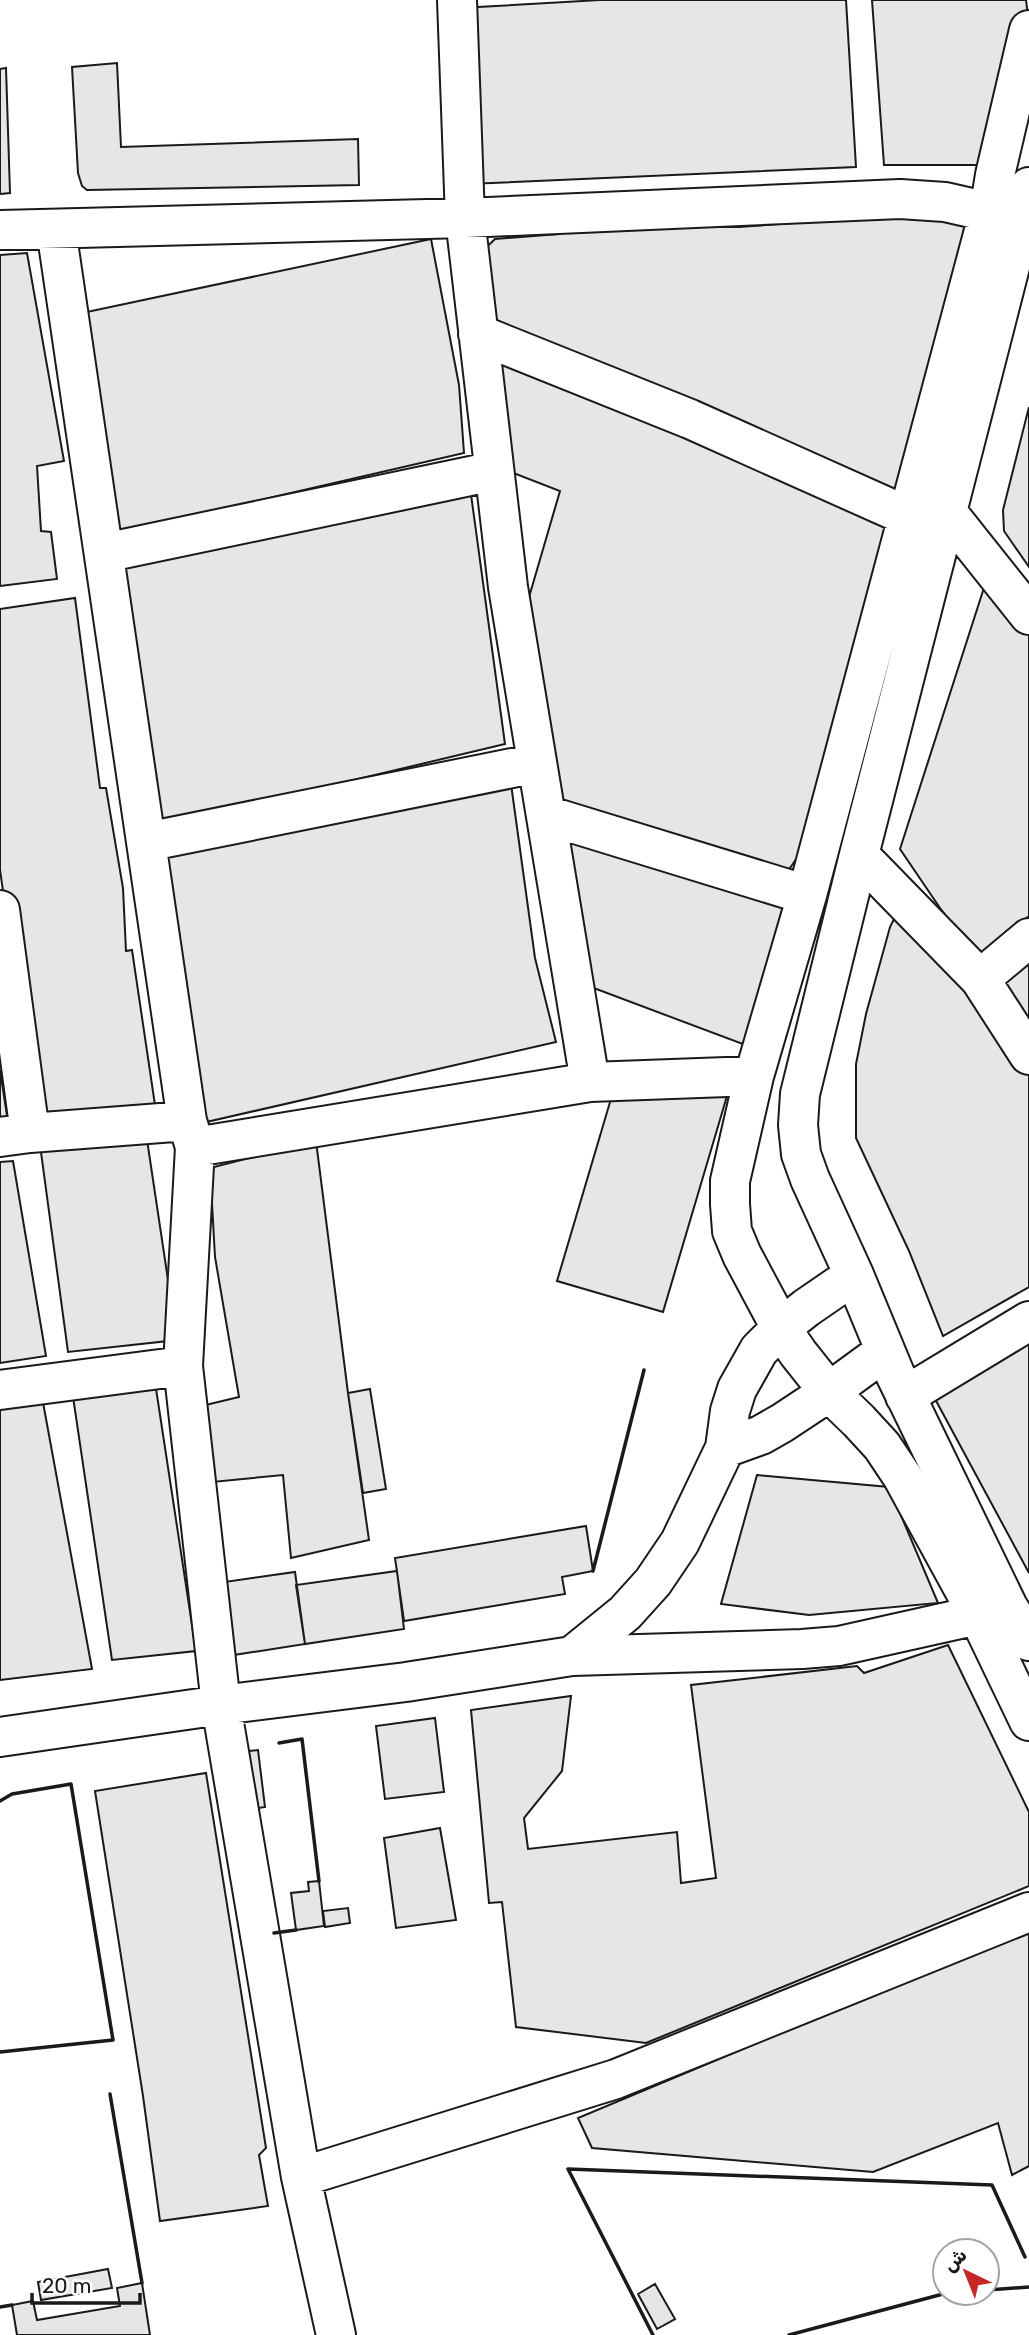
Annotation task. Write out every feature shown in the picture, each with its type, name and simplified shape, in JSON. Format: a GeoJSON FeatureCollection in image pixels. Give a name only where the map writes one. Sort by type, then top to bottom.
{"type":"FeatureCollection","features":[{"type":"Feature","properties":{"kind":"street"},"geometry":{"type":"LineString","coordinates":[[457,0],[465,218],[508,587],[590,1082]]}},
{"type":"Feature","properties":{"kind":"street"},"geometry":{"type":"LineString","coordinates":[[1029,30],[1016,197],[947,512],[800,1094],[798,1125],[801,1154],[810,1179],[885,1351],[1008,1607],[1029,1641]]}},
{"type":"Feature","properties":{"kind":"street"},"geometry":{"type":"LineString","coordinates":[[0,230],[465,218],[900,199],[945,202],[1016,197]]}},
{"type":"Feature","properties":{"kind":"street"},"geometry":{"type":"LineString","coordinates":[[1016,197],[907,516],[807,895],[754,1076],[730,1181],[732,1231],[781,1328],[797,1353],[829,1392],[874,1438],[902,1476],[978,1615],[1029,1721]]}},
{"type":"Feature","properties":{"kind":"street"},"geometry":{"type":"LineString","coordinates":[[56,229],[191,1134],[183,1366],[220,1706],[301,2178],[336,2335]]}},
{"type":"Feature","properties":{"kind":"street"},"geometry":{"type":"LineString","coordinates":[[478,334],[690,419],[907,516]]}},
{"type":"Feature","properties":{"kind":"street"},"geometry":{"type":"LineString","coordinates":[[104,553],[495,471]]}},
{"type":"Feature","properties":{"kind":"street"},"geometry":{"type":"LineString","coordinates":[[947,512],[1029,615]]}},
{"type":"Feature","properties":{"kind":"street"},"geometry":{"type":"LineString","coordinates":[[146,842],[537,763]]}},
{"type":"Feature","properties":{"kind":"street"},"geometry":{"type":"LineString","coordinates":[[546,815],[807,895]]}},
{"type":"Feature","properties":{"kind":"street"},"geometry":{"type":"LineString","coordinates":[[859,855],[980,979],[1029,1055]]}},
{"type":"Feature","properties":{"kind":"street"},"geometry":{"type":"LineString","coordinates":[[0,910],[15,1135],[191,1134],[590,1082],[754,1076]]}},
{"type":"Feature","properties":{"kind":"street"},"geometry":{"type":"LineString","coordinates":[[980,979],[1029,938]]}},
{"type":"Feature","properties":{"kind":"street"},"geometry":{"type":"LineString","coordinates":[[572,1656],[625,1613],[653,1582],[680,1542],[725,1448],[730,1411],[737,1389],[759,1350],[781,1328],[854,1275]]}},
{"type":"Feature","properties":{"kind":"street"},"geometry":{"type":"LineString","coordinates":[[905,1395],[1029,1321]]}},
{"type":"Feature","properties":{"kind":"street"},"geometry":{"type":"LineString","coordinates":[[725,1448],[761,1435],[829,1392],[885,1351]]}},
{"type":"Feature","properties":{"kind":"street"},"geometry":{"type":"LineString","coordinates":[[0,1390],[183,1366]]}},
{"type":"Feature","properties":{"kind":"street"},"geometry":{"type":"LineString","coordinates":[[0,1737],[406,1682],[572,1656],[789,1650],[839,1646],[978,1615]]}},
{"type":"Feature","properties":{"kind":"street"},"geometry":{"type":"LineString","coordinates":[[301,2178],[616,2079],[1029,1912]]}},
{"type":"Feature","properties":{"kind":"building"},"geometry":{"type":"Polygon","coordinates":[[[600,0],[846,0],[856,167],[468,184],[460,8],[600,0]]]}},
{"type":"Feature","properties":{"kind":"building"},"geometry":{"type":"Polygon","coordinates":[[[872,0],[1026,0],[1028,16],[987,165],[884,165],[872,0]]]}},
{"type":"Feature","properties":{"kind":"building"},"geometry":{"type":"Polygon","coordinates":[[[117,63],[121,147],[358,139],[359,185],[87,190],[82,186],[78,173],[72,67],[117,63]]]}},
{"type":"Feature","properties":{"kind":"building"},"geometry":{"type":"Polygon","coordinates":[[[6,68],[10,193],[0,194],[0,69],[6,68]]]}},
{"type":"Feature","properties":{"kind":"building"},"geometry":{"type":"Polygon","coordinates":[[[922,214],[970,222],[894,496],[476,311],[475,258],[495,239],[559,234],[562,226],[739,227],[922,214]]]}},
{"type":"Feature","properties":{"kind":"building"},"geometry":{"type":"Polygon","coordinates":[[[431,239],[459,385],[464,453],[117,533],[82,313],[431,239]]]}},
{"type":"Feature","properties":{"kind":"building"},"geometry":{"type":"Polygon","coordinates":[[[27,253],[64,461],[37,466],[41,531],[51,532],[57,579],[0,586],[0,255],[27,253]]]}},
{"type":"Feature","properties":{"kind":"building"},"geometry":{"type":"Polygon","coordinates":[[[492,353],[886,525],[799,855],[790,868],[776,875],[549,798],[527,604],[560,491],[503,469],[492,353]]]}},
{"type":"Feature","properties":{"kind":"building"},"geometry":{"type":"Polygon","coordinates":[[[1029,407],[1029,567],[1004,531],[1003,510],[1029,407]]]}},
{"type":"Feature","properties":{"kind":"building"},"geometry":{"type":"Polygon","coordinates":[[[470,487],[505,744],[157,827],[124,565],[470,487]]]}},
{"type":"Feature","properties":{"kind":"building"},"geometry":{"type":"Polygon","coordinates":[[[990,569],[1029,628],[1029,916],[978,957],[940,908],[900,849],[990,569]]]}},
{"type":"Feature","properties":{"kind":"building"},"geometry":{"type":"Polygon","coordinates":[[[75,598],[100,788],[106,788],[123,888],[126,951],[132,950],[155,1105],[35,1115],[0,870],[0,609],[75,598]]]}},
{"type":"Feature","properties":{"kind":"building"},"geometry":{"type":"Polygon","coordinates":[[[511,784],[535,958],[556,1042],[202,1123],[154,858],[511,784]]]}},
{"type":"Feature","properties":{"kind":"building"},"geometry":{"type":"Polygon","coordinates":[[[559,828],[788,901],[748,1046],[583,984],[559,828]]]}},
{"type":"Feature","properties":{"kind":"building"},"geometry":{"type":"Polygon","coordinates":[[[905,897],[1029,1073],[1029,1287],[943,1336],[909,1251],[856,1138],[856,1064],[866,1014],[890,927],[905,897]]]}},
{"type":"Feature","properties":{"kind":"building"},"geometry":{"type":"Polygon","coordinates":[[[1029,946],[1029,1040],[990,975],[1029,946]]]}},
{"type":"Feature","properties":{"kind":"building"},"geometry":{"type":"Polygon","coordinates":[[[0,1070],[8,1122],[0,1123],[0,1070]]]}},
{"type":"Feature","properties":{"kind":"building"},"geometry":{"type":"Polygon","coordinates":[[[613,1092],[727,1096],[663,1312],[557,1281],[613,1092]]]}},
{"type":"Feature","properties":{"kind":"building"},"geometry":{"type":"Polygon","coordinates":[[[146,1133],[177,1340],[68,1352],[40,1145],[146,1133]]]}},
{"type":"Feature","properties":{"kind":"building"},"geometry":{"type":"Polygon","coordinates":[[[316,1141],[369,1540],[291,1558],[283,1475],[202,1483],[193,1408],[239,1397],[215,1257],[210,1168],[316,1141]]]}},
{"type":"Feature","properties":{"kind":"building"},"geometry":{"type":"Polygon","coordinates":[[[13,1161],[46,1356],[0,1363],[0,1162],[13,1161]]]}},
{"type":"Feature","properties":{"kind":"building"},"geometry":{"type":"Polygon","coordinates":[[[1029,1340],[1029,1573],[934,1397],[1029,1340]]]}},
{"type":"Feature","properties":{"kind":"building"},"geometry":{"type":"Polygon","coordinates":[[[155,1382],[196,1651],[112,1660],[72,1390],[155,1382]]]}},
{"type":"Feature","properties":{"kind":"building"},"geometry":{"type":"Polygon","coordinates":[[[370,1389],[386,1489],[363,1493],[348,1393],[370,1389]]]}},
{"type":"Feature","properties":{"kind":"building"},"geometry":{"type":"Polygon","coordinates":[[[42,1397],[92,1669],[0,1680],[0,1401],[42,1397]]]}},
{"type":"Feature","properties":{"kind":"building"},"geometry":{"type":"Polygon","coordinates":[[[757,1475],[889,1487],[938,1603],[809,1615],[721,1604],[757,1475]]]}},
{"type":"Feature","properties":{"kind":"building"},"geometry":{"type":"Polygon","coordinates":[[[586,1526],[593,1571],[562,1577],[565,1594],[404,1621],[395,1558],[586,1526]]]}},
{"type":"Feature","properties":{"kind":"building"},"geometry":{"type":"Polygon","coordinates":[[[397,1571],[404,1629],[305,1644],[296,1585],[397,1571]]]}},
{"type":"Feature","properties":{"kind":"building"},"geometry":{"type":"Polygon","coordinates":[[[295,1572],[305,1644],[221,1657],[210,1584],[295,1572]]]}},
{"type":"Feature","properties":{"kind":"building"},"geometry":{"type":"Polygon","coordinates":[[[948,1645],[1029,1812],[1029,1886],[646,2043],[516,2027],[502,1902],[489,1903],[471,1710],[571,1696],[562,1771],[524,1818],[528,1849],[677,1832],[681,1883],[716,1878],[691,1685],[857,1666],[864,1673],[948,1645]]]}},
{"type":"Feature","properties":{"kind":"building"},"geometry":{"type":"Polygon","coordinates":[[[435,1718],[444,1792],[385,1799],[376,1726],[435,1718]]]}},
{"type":"Feature","properties":{"kind":"building"},"geometry":{"type":"Polygon","coordinates":[[[258,1750],[265,1807],[239,1811],[232,1753],[258,1750]]]}},
{"type":"Feature","properties":{"kind":"building"},"geometry":{"type":"Polygon","coordinates":[[[206,1773],[266,2148],[259,2155],[268,2206],[160,2221],[95,1791],[206,1773]]]}},
{"type":"Feature","properties":{"kind":"building"},"geometry":{"type":"Polygon","coordinates":[[[440,1828],[456,1920],[396,1928],[384,1838],[440,1828]]]}},
{"type":"Feature","properties":{"kind":"building"},"geometry":{"type":"Polygon","coordinates":[[[319,1881],[324,1926],[296,1930],[291,1893],[309,1891],[308,1882],[319,1881]]]}},
{"type":"Feature","properties":{"kind":"building"},"geometry":{"type":"Polygon","coordinates":[[[348,1908],[350,1923],[325,1927],[323,1911],[348,1908]]]}},
{"type":"Feature","properties":{"kind":"building"},"geometry":{"type":"Polygon","coordinates":[[[1029,1921],[1029,2166],[1012,2175],[998,2123],[873,2172],[592,2148],[578,2118],[805,2023],[1029,1921]]]}},
{"type":"Feature","properties":{"kind":"building"},"geometry":{"type":"Polygon","coordinates":[[[108,2269],[112,2288],[41,2300],[38,2282],[108,2269]]]}},
{"type":"Feature","properties":{"kind":"building"},"geometry":{"type":"Polygon","coordinates":[[[142,2283],[150,2335],[17,2335],[12,2305],[33,2301],[37,2320],[120,2306],[117,2288],[142,2283]]]}},
{"type":"Feature","properties":{"kind":"building"},"geometry":{"type":"Polygon","coordinates":[[[655,2284],[675,2319],[657,2329],[638,2294],[655,2284]]]}},
{"type":"Feature","properties":{"kind":"wall"},"geometry":{"type":"LineString","coordinates":[[593,1571],[644,1370]]}},
{"type":"Feature","properties":{"kind":"wall"},"geometry":{"type":"LineString","coordinates":[[279,1743],[302,1739],[319,1881]]}},
{"type":"Feature","properties":{"kind":"wall"},"geometry":{"type":"LineString","coordinates":[[0,1801],[12,1794],[71,1784],[113,2040],[0,2052]]}},
{"type":"Feature","properties":{"kind":"wall"},"geometry":{"type":"LineString","coordinates":[[274,1933],[296,1930]]}},
{"type":"Feature","properties":{"kind":"wall"},"geometry":{"type":"LineString","coordinates":[[110,2094],[142,2283]]}},
{"type":"Feature","properties":{"kind":"wall"},"geometry":{"type":"LineString","coordinates":[[653,2335],[568,2169],[992,2185],[1025,2257]]}},
{"type":"Feature","properties":{"kind":"wall"},"geometry":{"type":"LineString","coordinates":[[1001,2289],[1029,2287]]}},
{"type":"Feature","properties":{"kind":"wall"},"geometry":{"type":"LineString","coordinates":[[789,2335],[931,2297]]}},
{"type":"Feature","properties":{"kind":"wall"},"geometry":{"type":"LineString","coordinates":[[0,2307],[12,2305]]}}]}
